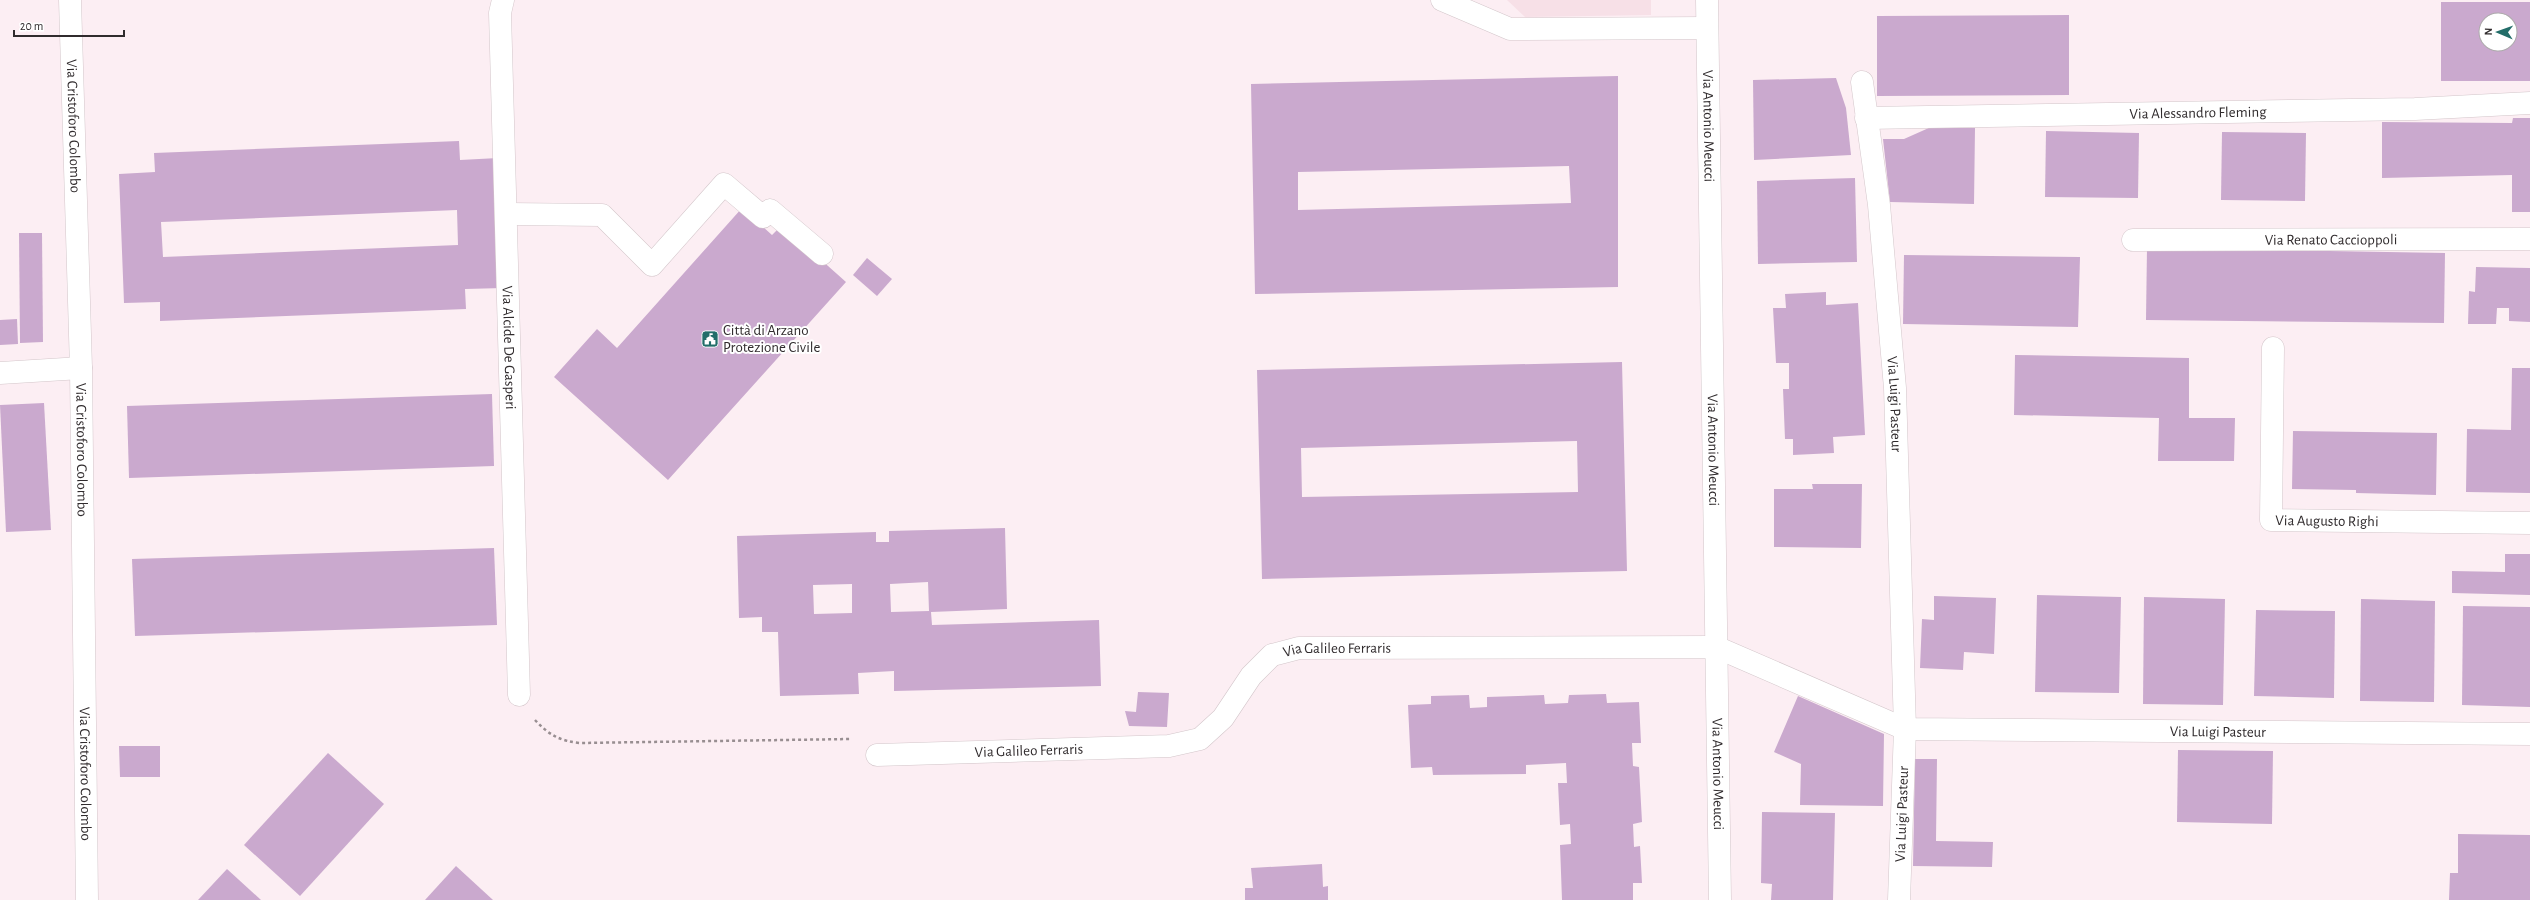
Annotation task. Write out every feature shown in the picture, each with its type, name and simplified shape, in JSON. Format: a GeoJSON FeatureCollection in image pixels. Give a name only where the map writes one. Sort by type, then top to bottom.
{"type":"FeatureCollection","features":[{"type":"Feature","properties":{"kind":"street","name":"Via Cristoforo Colombo"},"geometry":{"type":"LineString","coordinates":[[70,0],[81,368],[87,900]]}},
{"type":"Feature","properties":{"kind":"street","name":"Via Alcide De Gasperi"},"geometry":{"type":"LineString","coordinates":[[503,0],[500,13],[519,695]]}},
{"type":"Feature","properties":{"kind":"street"},"geometry":{"type":"LineString","coordinates":[[1442,0],[1510,29],[1707,28]]}},
{"type":"Feature","properties":{"kind":"street","name":"Via Antonio Meucci"},"geometry":{"type":"LineString","coordinates":[[1707,0],[1720,900]]}},
{"type":"Feature","properties":{"kind":"street","name":"Via Luigi Pasteur"},"geometry":{"type":"LineString","coordinates":[[1862,82],[1879,205],[1895,388],[1905,728],[1899,900]]}},
{"type":"Feature","properties":{"kind":"street","name":"Via Alessandro Fleming"},"geometry":{"type":"LineString","coordinates":[[1866,118],[1923,116],[2159,115],[2408,110],[2530,102]]}},
{"type":"Feature","properties":{"kind":"street"},"geometry":{"type":"LineString","coordinates":[[506,214],[602,216],[652,265],[724,184],[763,217],[770,210],[822,254]]}},
{"type":"Feature","properties":{"kind":"street","name":"Via Renato Caccioppoli"},"geometry":{"type":"LineString","coordinates":[[2133,240],[2530,239]]}},
{"type":"Feature","properties":{"kind":"street","name":"Via Augusto Righi"},"geometry":{"type":"LineString","coordinates":[[2272,348],[2271,520],[2530,523]]}},
{"type":"Feature","properties":{"kind":"street"},"geometry":{"type":"LineString","coordinates":[[0,373],[81,368]]}},
{"type":"Feature","properties":{"kind":"street","name":"Via Luigi Pasteur"},"geometry":{"type":"LineString","coordinates":[[1716,647],[1905,728],[2456,735],[2530,734]]}},
{"type":"Feature","properties":{"kind":"street","name":"Via Galileo Ferraris"},"geometry":{"type":"LineString","coordinates":[[877,754],[1169,746],[1200,738],[1223,718],[1251,676],[1272,655],[1299,648],[1716,647]]}},
{"type":"Feature","properties":{"kind":"path"},"geometry":{"type":"LineString","coordinates":[[519,695],[530,714],[549,734],[566,742],[853,739],[877,754]]}},
{"type":"Feature","properties":{"kind":"shaded area"},"geometry":{"type":"Polygon","coordinates":[[[1507,0],[1651,0],[1651,15],[1525,17],[1507,0]]]}},
{"type":"Feature","properties":{"kind":"building"},"geometry":{"type":"Polygon","coordinates":[[[2441,2],[2530,2],[2530,81],[2441,81],[2441,2]]]}},
{"type":"Feature","properties":{"kind":"building"},"geometry":{"type":"Polygon","coordinates":[[[2069,15],[2069,95],[1877,96],[1877,16],[2069,15]]]}},
{"type":"Feature","properties":{"kind":"building"},"geometry":{"type":"Polygon","coordinates":[[[1618,76],[1618,287],[1255,294],[1251,84],[1618,76]],[[1569,166],[1298,172],[1298,210],[1571,203],[1569,166]]]}},
{"type":"Feature","properties":{"kind":"building"},"geometry":{"type":"Polygon","coordinates":[[[1836,78],[1846,108],[1851,155],[1754,160],[1753,80],[1836,78]]]}},
{"type":"Feature","properties":{"kind":"building"},"geometry":{"type":"Polygon","coordinates":[[[2513,118],[2530,118],[2530,212],[2512,212],[2512,175],[2382,178],[2382,122],[2512,123],[2513,118]]]}},
{"type":"Feature","properties":{"kind":"building"},"geometry":{"type":"Polygon","coordinates":[[[1931,127],[1975,128],[1974,204],[1890,202],[1883,139],[1904,139],[1931,127]]]}},
{"type":"Feature","properties":{"kind":"building"},"geometry":{"type":"Polygon","coordinates":[[[2046,131],[2139,133],[2138,198],[2045,197],[2046,131]]]}},
{"type":"Feature","properties":{"kind":"building"},"geometry":{"type":"Polygon","coordinates":[[[2222,132],[2306,133],[2305,201],[2221,200],[2222,132]]]}},
{"type":"Feature","properties":{"kind":"building"},"geometry":{"type":"Polygon","coordinates":[[[459,141],[460,160],[498,158],[503,288],[465,289],[466,309],[160,321],[160,302],[124,303],[119,174],[155,172],[154,153],[459,141]],[[457,210],[161,222],[163,257],[458,245],[457,210]]]}},
{"type":"Feature","properties":{"kind":"building"},"geometry":{"type":"Polygon","coordinates":[[[1855,178],[1857,262],[1758,264],[1757,181],[1855,178]]]}},
{"type":"Feature","properties":{"kind":"building","name":"Città di Arzano Protezione Civile"},"geometry":{"type":"Polygon","coordinates":[[[742,208],[772,235],[782,225],[846,282],[668,480],[554,377],[597,329],[617,348],[742,208]]]}},
{"type":"Feature","properties":{"kind":"building"},"geometry":{"type":"Polygon","coordinates":[[[19,233],[42,233],[43,342],[20,343],[19,233]]]}},
{"type":"Feature","properties":{"kind":"building"},"geometry":{"type":"Polygon","coordinates":[[[2147,248],[2445,253],[2444,323],[2146,320],[2147,248]]]}},
{"type":"Feature","properties":{"kind":"building"},"geometry":{"type":"Polygon","coordinates":[[[1904,255],[2080,257],[2078,327],[1903,324],[1904,255]]]}},
{"type":"Feature","properties":{"kind":"building"},"geometry":{"type":"Polygon","coordinates":[[[867,258],[892,279],[877,296],[853,275],[867,258]]]}},
{"type":"Feature","properties":{"kind":"building"},"geometry":{"type":"Polygon","coordinates":[[[2476,267],[2530,268],[2530,322],[2509,321],[2509,308],[2497,308],[2496,324],[2468,324],[2469,291],[2475,292],[2476,267]]]}},
{"type":"Feature","properties":{"kind":"building"},"geometry":{"type":"Polygon","coordinates":[[[1826,292],[1826,305],[1858,303],[1865,435],[1833,437],[1834,453],[1793,455],[1793,439],[1785,439],[1783,389],[1789,389],[1789,363],[1776,363],[1773,308],[1786,308],[1785,294],[1826,292]]]}},
{"type":"Feature","properties":{"kind":"building"},"geometry":{"type":"Polygon","coordinates":[[[17,319],[18,344],[0,345],[0,320],[17,319]]]}},
{"type":"Feature","properties":{"kind":"building"},"geometry":{"type":"Polygon","coordinates":[[[2015,355],[2189,358],[2189,418],[2235,418],[2234,461],[2158,461],[2159,418],[2014,415],[2015,355]]]}},
{"type":"Feature","properties":{"kind":"building"},"geometry":{"type":"Polygon","coordinates":[[[1622,362],[1627,571],[1262,579],[1257,370],[1622,362]],[[1577,441],[1301,448],[1302,497],[1578,492],[1577,441]]]}},
{"type":"Feature","properties":{"kind":"building"},"geometry":{"type":"Polygon","coordinates":[[[2512,368],[2530,368],[2530,493],[2466,492],[2467,429],[2511,430],[2512,368]]]}},
{"type":"Feature","properties":{"kind":"building"},"geometry":{"type":"Polygon","coordinates":[[[492,394],[494,466],[129,478],[127,406],[492,394]]]}},
{"type":"Feature","properties":{"kind":"building"},"geometry":{"type":"Polygon","coordinates":[[[44,403],[51,530],[6,532],[0,405],[44,403]]]}},
{"type":"Feature","properties":{"kind":"building"},"geometry":{"type":"Polygon","coordinates":[[[2293,431],[2437,433],[2436,495],[2356,493],[2356,490],[2292,489],[2293,431]]]}},
{"type":"Feature","properties":{"kind":"building"},"geometry":{"type":"Polygon","coordinates":[[[1812,484],[1862,484],[1861,548],[1774,547],[1774,489],[1813,489],[1812,484]]]}},
{"type":"Feature","properties":{"kind":"building"},"geometry":{"type":"Polygon","coordinates":[[[1005,528],[1007,609],[931,612],[932,625],[1099,620],[1101,686],[894,691],[894,671],[858,673],[859,694],[780,696],[778,632],[762,632],[762,617],[739,618],[737,536],[876,532],[876,542],[889,542],[889,531],[1005,528]],[[928,582],[890,584],[891,612],[929,611],[928,582]],[[852,584],[813,585],[814,614],[852,613],[852,584]]]}},
{"type":"Feature","properties":{"kind":"building"},"geometry":{"type":"Polygon","coordinates":[[[494,548],[497,625],[135,636],[132,559],[494,548]]]}},
{"type":"Feature","properties":{"kind":"building"},"geometry":{"type":"Polygon","coordinates":[[[2505,554],[2530,554],[2530,595],[2452,593],[2452,571],[2505,572],[2505,554]]]}},
{"type":"Feature","properties":{"kind":"building"},"geometry":{"type":"Polygon","coordinates":[[[2037,595],[2121,597],[2119,693],[2035,692],[2037,595]]]}},
{"type":"Feature","properties":{"kind":"building"},"geometry":{"type":"Polygon","coordinates":[[[1934,596],[1996,598],[1994,654],[1964,652],[1963,670],[1920,668],[1922,619],[1934,620],[1934,596]]]}},
{"type":"Feature","properties":{"kind":"building"},"geometry":{"type":"Polygon","coordinates":[[[2144,597],[2225,599],[2223,705],[2143,704],[2144,597]]]}},
{"type":"Feature","properties":{"kind":"building"},"geometry":{"type":"Polygon","coordinates":[[[2361,599],[2435,601],[2434,702],[2360,701],[2361,599]]]}},
{"type":"Feature","properties":{"kind":"building"},"geometry":{"type":"Polygon","coordinates":[[[2463,606],[2530,607],[2530,707],[2462,705],[2463,606]]]}},
{"type":"Feature","properties":{"kind":"building"},"geometry":{"type":"Polygon","coordinates":[[[2256,610],[2335,611],[2334,698],[2254,696],[2256,610]]]}},
{"type":"Feature","properties":{"kind":"building"},"geometry":{"type":"Polygon","coordinates":[[[1138,692],[1169,693],[1167,727],[1129,726],[1125,711],[1136,712],[1138,692]]]}},
{"type":"Feature","properties":{"kind":"building"},"geometry":{"type":"Polygon","coordinates":[[[1606,694],[1607,703],[1639,702],[1641,743],[1632,743],[1633,766],[1639,767],[1642,822],[1633,824],[1634,847],[1640,846],[1642,883],[1633,883],[1633,900],[1562,900],[1560,845],[1571,844],[1570,824],[1560,825],[1558,783],[1567,783],[1566,763],[1526,765],[1526,774],[1433,775],[1432,767],[1411,768],[1408,705],[1431,704],[1431,696],[1469,695],[1470,708],[1487,707],[1487,697],[1544,695],[1545,704],[1568,703],[1569,695],[1606,694]]]}},
{"type":"Feature","properties":{"kind":"building"},"geometry":{"type":"Polygon","coordinates":[[[1798,696],[1884,734],[1883,806],[1800,805],[1801,764],[1774,752],[1798,696]]]}},
{"type":"Feature","properties":{"kind":"building"},"geometry":{"type":"Polygon","coordinates":[[[119,746],[160,746],[160,777],[120,777],[119,746]]]}},
{"type":"Feature","properties":{"kind":"building"},"geometry":{"type":"Polygon","coordinates":[[[2178,750],[2273,751],[2272,824],[2177,822],[2178,750]]]}},
{"type":"Feature","properties":{"kind":"building"},"geometry":{"type":"Polygon","coordinates":[[[328,753],[384,804],[300,896],[244,845],[328,753]]]}},
{"type":"Feature","properties":{"kind":"building"},"geometry":{"type":"Polygon","coordinates":[[[1915,759],[1937,759],[1936,841],[1993,842],[1992,867],[1913,866],[1915,759]]]}},
{"type":"Feature","properties":{"kind":"building"},"geometry":{"type":"Polygon","coordinates":[[[1762,812],[1835,813],[1833,900],[1771,900],[1772,884],[1761,883],[1762,812]]]}},
{"type":"Feature","properties":{"kind":"building"},"geometry":{"type":"Polygon","coordinates":[[[2458,834],[2530,835],[2530,900],[2449,900],[2450,873],[2458,873],[2458,834]]]}},
{"type":"Feature","properties":{"kind":"building"},"geometry":{"type":"Polygon","coordinates":[[[1322,864],[1323,887],[1328,886],[1328,900],[1245,900],[1245,888],[1253,888],[1251,868],[1322,864]]]}},
{"type":"Feature","properties":{"kind":"building"},"geometry":{"type":"Polygon","coordinates":[[[456,866],[493,900],[425,900],[456,866]]]}},
{"type":"Feature","properties":{"kind":"building"},"geometry":{"type":"Polygon","coordinates":[[[227,869],[261,900],[198,900],[227,869]]]}},
{"type":"Feature","properties":{"kind":"place","name":"Città di Arzano Protezione Civile"},"geometry":{"type":"Point","coordinates":[710,339]}}]}
